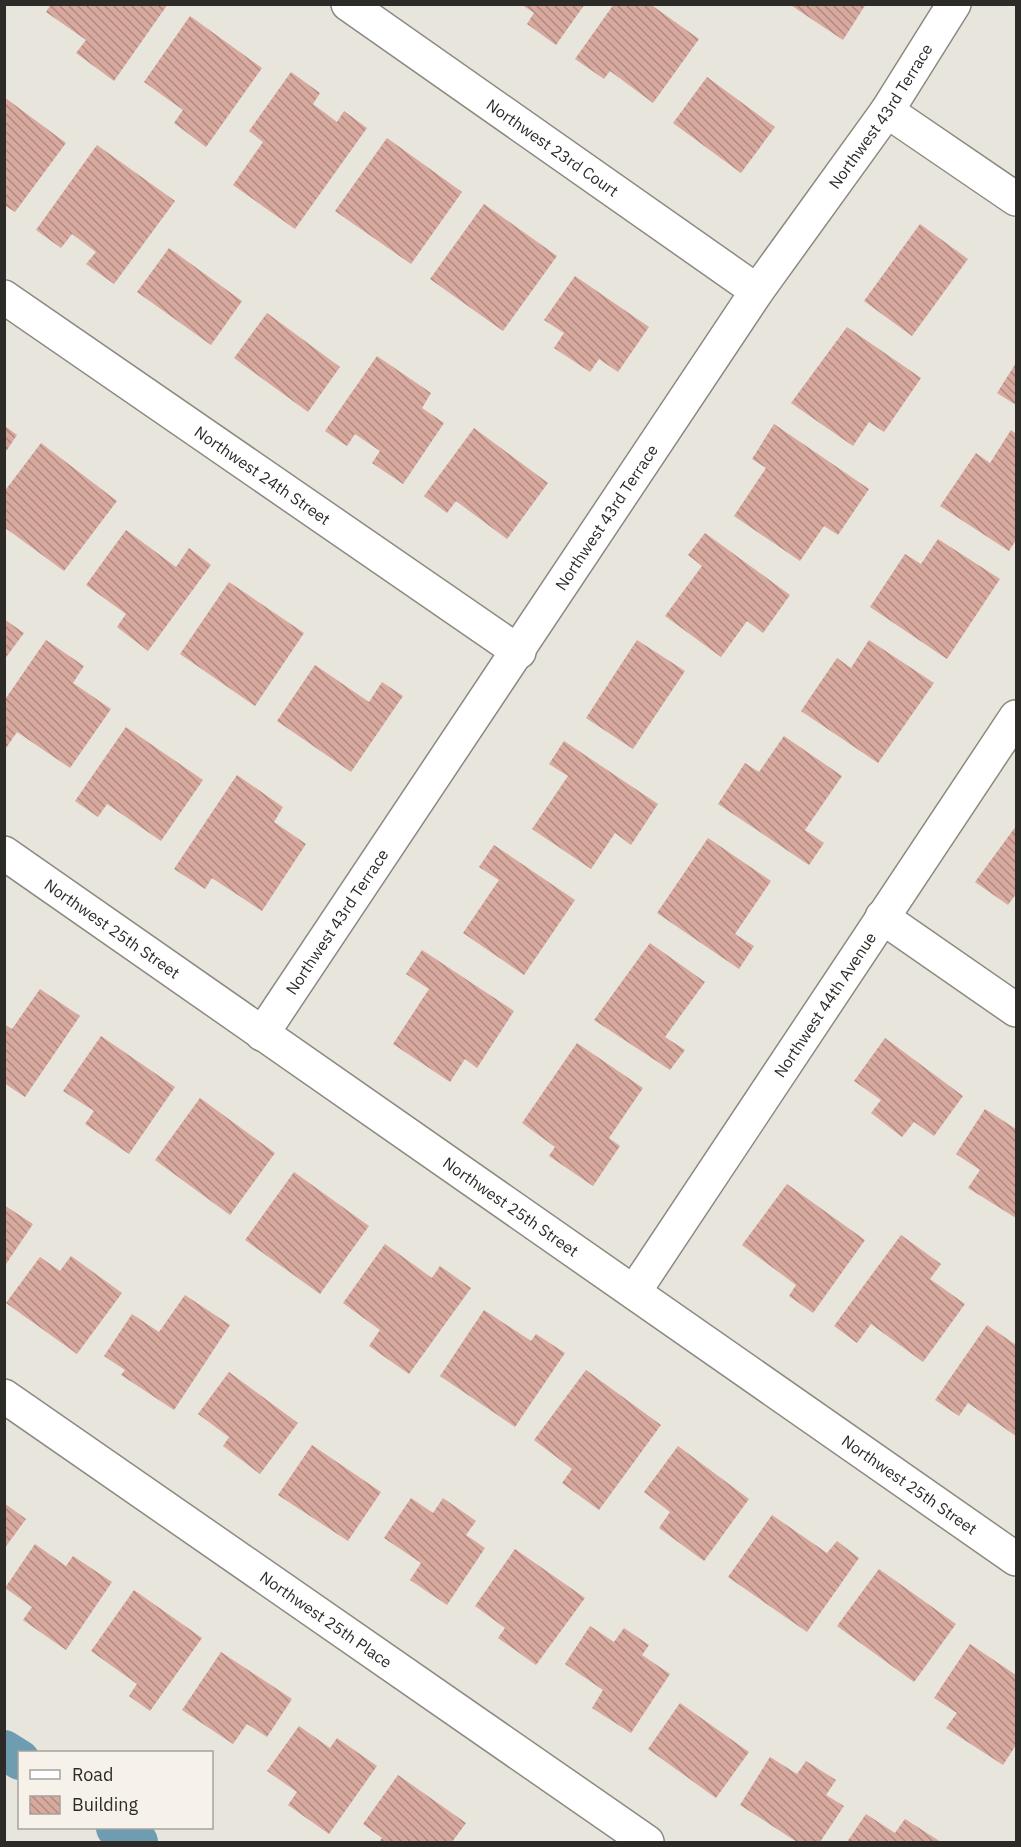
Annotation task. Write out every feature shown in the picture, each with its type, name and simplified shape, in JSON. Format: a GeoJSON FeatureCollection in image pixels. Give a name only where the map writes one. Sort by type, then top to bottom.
{"type":"FeatureCollection","features":[{"type":"Feature","properties":{"kind":"street","name":"Northwest 23rd Court"},"geometry":{"type":"LineString","coordinates":[[348,4],[758,291]]}},
{"type":"Feature","properties":{"kind":"street","name":"Northwest 43rd Terrace"},"geometry":{"type":"LineString","coordinates":[[262,1034],[758,291],[887,111],[954,4]]}},
{"type":"Feature","properties":{"kind":"street"},"geometry":{"type":"LineString","coordinates":[[887,111],[1017,200]]}},
{"type":"Feature","properties":{"kind":"street","name":"Northwest 24th Street"},"geometry":{"type":"LineString","coordinates":[[4,297],[519,652]]}},
{"type":"Feature","properties":{"kind":"street","name":"Northwest 44th Avenue"},"geometry":{"type":"LineString","coordinates":[[634,1292],[882,916],[1017,717]]}},
{"type":"Feature","properties":{"kind":"street","name":"Northwest 25th Street"},"geometry":{"type":"LineString","coordinates":[[4,853],[1017,1559]]}},
{"type":"Feature","properties":{"kind":"street"},"geometry":{"type":"LineString","coordinates":[[882,916],[1017,1010]]}},
{"type":"Feature","properties":{"kind":"street","name":"Northwest 25th Place"},"geometry":{"type":"LineString","coordinates":[[4,1396],[647,1842]]}},
{"type":"Feature","properties":{"kind":"building"},"geometry":{"type":"Polygon","coordinates":[[[51,4],[168,4],[114,81],[76,53],[86,40],[46,12],[51,4]]]}},
{"type":"Feature","properties":{"kind":"building"},"geometry":{"type":"Polygon","coordinates":[[[521,4],[585,4],[556,45],[527,24],[534,13],[521,4]]]}},
{"type":"Feature","properties":{"kind":"building"},"geometry":{"type":"Polygon","coordinates":[[[614,4],[650,4],[699,39],[653,103],[610,71],[604,79],[575,59],[614,4]]]}},
{"type":"Feature","properties":{"kind":"building"},"geometry":{"type":"Polygon","coordinates":[[[789,4],[866,4],[843,40],[789,4]]]}},
{"type":"Feature","properties":{"kind":"building"},"geometry":{"type":"Polygon","coordinates":[[[190,16],[262,68],[206,147],[174,123],[183,110],[144,82],[190,16]]]}},
{"type":"Feature","properties":{"kind":"building"},"geometry":{"type":"Polygon","coordinates":[[[291,72],[320,93],[313,104],[337,122],[344,111],[367,128],[295,229],[233,185],[263,142],[249,131],[291,72]]]}},
{"type":"Feature","properties":{"kind":"building"},"geometry":{"type":"Polygon","coordinates":[[[707,77],[775,127],[741,173],[673,123],[707,77]]]}},
{"type":"Feature","properties":{"kind":"building"},"geometry":{"type":"Polygon","coordinates":[[[4,97],[66,143],[15,212],[4,205],[4,97]]]}},
{"type":"Feature","properties":{"kind":"building"},"geometry":{"type":"Polygon","coordinates":[[[387,138],[462,192],[411,264],[335,211],[387,138]]]}},
{"type":"Feature","properties":{"kind":"building"},"geometry":{"type":"Polygon","coordinates":[[[97,145],[175,201],[114,284],[86,264],[96,252],[72,234],[61,248],[36,230],[97,145]]]}},
{"type":"Feature","properties":{"kind":"building"},"geometry":{"type":"Polygon","coordinates":[[[484,204],[557,256],[503,331],[430,279],[484,204]]]}},
{"type":"Feature","properties":{"kind":"building"},"geometry":{"type":"Polygon","coordinates":[[[920,224],[968,259],[912,336],[864,301],[920,224]]]}},
{"type":"Feature","properties":{"kind":"building"},"geometry":{"type":"Polygon","coordinates":[[[169,248],[242,301],[211,345],[137,292],[169,248]]]}},
{"type":"Feature","properties":{"kind":"building"},"geometry":{"type":"Polygon","coordinates":[[[575,276],[649,327],[618,372],[599,359],[590,372],[554,348],[564,333],[544,320],[575,276]]]}},
{"type":"Feature","properties":{"kind":"building"},"geometry":{"type":"Polygon","coordinates":[[[267,313],[340,367],[308,412],[234,358],[267,313]]]}},
{"type":"Feature","properties":{"kind":"building"},"geometry":{"type":"Polygon","coordinates":[[[847,327],[921,378],[884,432],[869,422],[853,446],[791,403],[847,327]]]}},
{"type":"Feature","properties":{"kind":"building"},"geometry":{"type":"Polygon","coordinates":[[[377,356],[431,393],[422,408],[444,423],[403,484],[372,463],[380,451],[355,434],[347,446],[325,431],[377,356]]]}},
{"type":"Feature","properties":{"kind":"building"},"geometry":{"type":"Polygon","coordinates":[[[1016,363],[1016,405],[997,393],[1016,363]]]}},
{"type":"Feature","properties":{"kind":"building"},"geometry":{"type":"Polygon","coordinates":[[[774,424],[869,489],[838,535],[824,526],[800,561],[734,516],[766,468],[752,459],[774,424]]]}},
{"type":"Feature","properties":{"kind":"building"},"geometry":{"type":"Polygon","coordinates":[[[5,426],[17,435],[5,453],[5,426]]]}},
{"type":"Feature","properties":{"kind":"building"},"geometry":{"type":"Polygon","coordinates":[[[474,428],[548,483],[507,539],[456,501],[447,513],[424,496],[474,428]]]}},
{"type":"Feature","properties":{"kind":"building"},"geometry":{"type":"Polygon","coordinates":[[[1011,430],[1016,434],[1016,540],[1009,551],[940,506],[976,453],[990,463],[1011,430]]]}},
{"type":"Feature","properties":{"kind":"building"},"geometry":{"type":"Polygon","coordinates":[[[41,443],[117,501],[64,571],[4,527],[4,492],[41,443]]]}},
{"type":"Feature","properties":{"kind":"building"},"geometry":{"type":"Polygon","coordinates":[[[126,530],[176,567],[189,548],[211,565],[148,651],[117,627],[126,614],[86,585],[126,530]]]}},
{"type":"Feature","properties":{"kind":"building"},"geometry":{"type":"Polygon","coordinates":[[[705,533],[790,595],[763,633],[747,621],[721,657],[665,616],[702,566],[688,555],[705,533]]]}},
{"type":"Feature","properties":{"kind":"building"},"geometry":{"type":"Polygon","coordinates":[[[938,539],[1000,579],[947,659],[870,607],[905,554],[921,564],[938,539]]]}},
{"type":"Feature","properties":{"kind":"building"},"geometry":{"type":"Polygon","coordinates":[[[229,582],[304,633],[255,706],[180,654],[229,582]]]}},
{"type":"Feature","properties":{"kind":"building"},"geometry":{"type":"Polygon","coordinates":[[[4,619],[24,633],[4,660],[4,619]]]}},
{"type":"Feature","properties":{"kind":"building"},"geometry":{"type":"Polygon","coordinates":[[[46,640],[84,666],[73,683],[111,709],[70,768],[17,732],[4,751],[4,701],[46,640]]]}},
{"type":"Feature","properties":{"kind":"building"},"geometry":{"type":"Polygon","coordinates":[[[637,640],[685,671],[633,749],[586,718],[637,640]]]}},
{"type":"Feature","properties":{"kind":"building"},"geometry":{"type":"Polygon","coordinates":[[[869,640],[934,683],[878,763],[801,711],[837,658],[851,668],[869,640]]]}},
{"type":"Feature","properties":{"kind":"building"},"geometry":{"type":"Polygon","coordinates":[[[315,665],[369,702],[382,682],[403,696],[351,772],[277,721],[315,665]]]}},
{"type":"Feature","properties":{"kind":"building"},"geometry":{"type":"Polygon","coordinates":[[[126,727],[203,780],[161,841],[107,804],[98,817],[75,801],[126,727]]]}},
{"type":"Feature","properties":{"kind":"building"},"geometry":{"type":"Polygon","coordinates":[[[784,736],[842,776],[805,830],[824,843],[809,865],[718,804],[745,763],[759,772],[784,736]]]}},
{"type":"Feature","properties":{"kind":"building"},"geometry":{"type":"Polygon","coordinates":[[[564,741],[658,804],[631,845],[615,833],[591,869],[532,829],[568,776],[549,764],[564,741]]]}},
{"type":"Feature","properties":{"kind":"building"},"geometry":{"type":"Polygon","coordinates":[[[237,775],[283,807],[274,822],[306,844],[262,911],[212,878],[205,889],[174,869],[237,775]]]}},
{"type":"Feature","properties":{"kind":"building"},"geometry":{"type":"Polygon","coordinates":[[[1016,826],[1016,894],[1008,905],[975,882],[1016,826]]]}},
{"type":"Feature","properties":{"kind":"building"},"geometry":{"type":"Polygon","coordinates":[[[708,838],[771,881],[735,934],[754,946],[739,969],[657,913],[708,838]]]}},
{"type":"Feature","properties":{"kind":"building"},"geometry":{"type":"Polygon","coordinates":[[[494,845],[575,900],[524,975],[463,933],[499,880],[479,867],[494,845]]]}},
{"type":"Feature","properties":{"kind":"building"},"geometry":{"type":"Polygon","coordinates":[[[650,943],[705,982],[665,1037],[685,1050],[670,1070],[594,1020],[650,943]]]}},
{"type":"Feature","properties":{"kind":"building"},"geometry":{"type":"Polygon","coordinates":[[[422,950],[514,1011],[477,1068],[465,1059],[450,1082],[393,1044],[429,989],[406,974],[422,950]]]}},
{"type":"Feature","properties":{"kind":"building"},"geometry":{"type":"Polygon","coordinates":[[[40,989],[80,1016],[25,1097],[4,1083],[4,1024],[12,1029],[40,989]]]}},
{"type":"Feature","properties":{"kind":"building"},"geometry":{"type":"Polygon","coordinates":[[[101,1036],[175,1087],[129,1154],[85,1124],[94,1111],[63,1091],[101,1036]]]}},
{"type":"Feature","properties":{"kind":"building"},"geometry":{"type":"Polygon","coordinates":[[[885,1038],[963,1096],[934,1136],[914,1122],[902,1137],[871,1113],[881,1100],[854,1081],[885,1038]]]}},
{"type":"Feature","properties":{"kind":"building"},"geometry":{"type":"Polygon","coordinates":[[[577,1043],[643,1088],[609,1138],[620,1146],[593,1186],[549,1156],[555,1147],[522,1123],[577,1043]]]}},
{"type":"Feature","properties":{"kind":"building"},"geometry":{"type":"Polygon","coordinates":[[[200,1098],[275,1153],[230,1215],[155,1160],[200,1098]]]}},
{"type":"Feature","properties":{"kind":"building"},"geometry":{"type":"Polygon","coordinates":[[[985,1109],[1016,1129],[1016,1218],[968,1188],[980,1170],[956,1154],[985,1109]]]}},
{"type":"Feature","properties":{"kind":"building"},"geometry":{"type":"Polygon","coordinates":[[[294,1172],[369,1226],[320,1294],[245,1240],[294,1172]]]}},
{"type":"Feature","properties":{"kind":"building"},"geometry":{"type":"Polygon","coordinates":[[[787,1184],[865,1240],[813,1313],[789,1296],[796,1285],[742,1245],[787,1184]]]}},
{"type":"Feature","properties":{"kind":"building"},"geometry":{"type":"Polygon","coordinates":[[[4,1205],[33,1224],[4,1267],[4,1205]]]}},
{"type":"Feature","properties":{"kind":"building"},"geometry":{"type":"Polygon","coordinates":[[[901,1235],[941,1264],[930,1279],[965,1304],[923,1362],[871,1324],[857,1343],[834,1326],[901,1235]]]}},
{"type":"Feature","properties":{"kind":"building"},"geometry":{"type":"Polygon","coordinates":[[[385,1244],[432,1278],[440,1266],[471,1288],[409,1374],[369,1346],[380,1330],[343,1303],[385,1244]]]}},
{"type":"Feature","properties":{"kind":"building"},"geometry":{"type":"Polygon","coordinates":[[[71,1256],[122,1293],[77,1354],[6,1303],[40,1257],[60,1271],[71,1256]]]}},
{"type":"Feature","properties":{"kind":"building"},"geometry":{"type":"Polygon","coordinates":[[[185,1295],[230,1325],[174,1410],[121,1375],[125,1370],[104,1356],[132,1314],[159,1332],[185,1295]]]}},
{"type":"Feature","properties":{"kind":"building"},"geometry":{"type":"Polygon","coordinates":[[[484,1310],[531,1341],[536,1334],[565,1353],[515,1427],[440,1376],[484,1310]]]}},
{"type":"Feature","properties":{"kind":"building"},"geometry":{"type":"Polygon","coordinates":[[[987,1325],[1016,1345],[1016,1436],[968,1403],[959,1416],[935,1400],[987,1325]]]}},
{"type":"Feature","properties":{"kind":"building"},"geometry":{"type":"Polygon","coordinates":[[[586,1370],[661,1425],[599,1510],[562,1483],[572,1469],[534,1440],[586,1370]]]}},
{"type":"Feature","properties":{"kind":"building"},"geometry":{"type":"Polygon","coordinates":[[[229,1372],[298,1423],[260,1474],[223,1446],[229,1437],[198,1414],[229,1372]]]}},
{"type":"Feature","properties":{"kind":"building"},"geometry":{"type":"Polygon","coordinates":[[[312,1445],[381,1492],[348,1541],[278,1495],[312,1445]]]}},
{"type":"Feature","properties":{"kind":"building"},"geometry":{"type":"Polygon","coordinates":[[[678,1446],[749,1499],[704,1561],[659,1528],[670,1512],[644,1492],[678,1446]]]}},
{"type":"Feature","properties":{"kind":"building"},"geometry":{"type":"Polygon","coordinates":[[[411,1498],[433,1513],[443,1498],[476,1521],[466,1535],[485,1548],[447,1605],[410,1580],[421,1563],[384,1538],[411,1498]]]}},
{"type":"Feature","properties":{"kind":"building"},"geometry":{"type":"Polygon","coordinates":[[[4,1503],[26,1519],[4,1549],[4,1503]]]}},
{"type":"Feature","properties":{"kind":"building"},"geometry":{"type":"Polygon","coordinates":[[[772,1515],[827,1553],[837,1541],[859,1558],[807,1632],[728,1577],[772,1515]]]}},
{"type":"Feature","properties":{"kind":"building"},"geometry":{"type":"Polygon","coordinates":[[[35,1544],[66,1566],[73,1556],[112,1582],[66,1650],[23,1620],[32,1607],[5,1588],[35,1544]]]}},
{"type":"Feature","properties":{"kind":"building"},"geometry":{"type":"Polygon","coordinates":[[[515,1549],[585,1598],[536,1665],[498,1638],[505,1628],[475,1606],[515,1549]]]}},
{"type":"Feature","properties":{"kind":"building"},"geometry":{"type":"Polygon","coordinates":[[[879,1569],[956,1624],[914,1682],[837,1626],[879,1569]]]}},
{"type":"Feature","properties":{"kind":"building"},"geometry":{"type":"Polygon","coordinates":[[[134,1590],[202,1638],[150,1711],[129,1696],[137,1684],[91,1651],[134,1590]]]}},
{"type":"Feature","properties":{"kind":"building"},"geometry":{"type":"Polygon","coordinates":[[[590,1626],[614,1642],[624,1628],[649,1645],[642,1655],[670,1674],[631,1733],[592,1708],[603,1690],[565,1664],[590,1626]]]}},
{"type":"Feature","properties":{"kind":"building"},"geometry":{"type":"Polygon","coordinates":[[[970,1644],[1016,1675],[1016,1745],[1003,1765],[946,1728],[957,1713],[934,1698],[970,1644]]]}},
{"type":"Feature","properties":{"kind":"building"},"geometry":{"type":"Polygon","coordinates":[[[221,1652],[292,1699],[267,1737],[247,1724],[233,1744],[182,1710],[221,1652]]]}},
{"type":"Feature","properties":{"kind":"building"},"geometry":{"type":"Polygon","coordinates":[[[680,1703],[749,1752],[716,1798],[648,1749],[680,1703]]]}},
{"type":"Feature","properties":{"kind":"building"},"geometry":{"type":"Polygon","coordinates":[[[299,1726],[330,1748],[337,1738],[377,1766],[329,1834],[288,1805],[297,1792],[267,1771],[299,1726]]]}},
{"type":"Feature","properties":{"kind":"building"},"geometry":{"type":"Polygon","coordinates":[[[770,1757],[797,1774],[806,1761],[836,1780],[826,1795],[844,1806],[820,1842],[797,1842],[740,1805],[770,1757]]]}},
{"type":"Feature","properties":{"kind":"building"},"geometry":{"type":"Polygon","coordinates":[[[398,1775],[466,1823],[452,1842],[379,1842],[382,1838],[363,1824],[398,1775]]]}},
{"type":"Feature","properties":{"kind":"building"},"geometry":{"type":"Polygon","coordinates":[[[866,1814],[895,1833],[905,1819],[941,1842],[847,1842],[866,1814]]]}},
{"type":"Feature","properties":{"kind":"waterway"},"geometry":{"type":"LineString","coordinates":[[4,1750],[18,1759]]}},
{"type":"Feature","properties":{"kind":"waterway"},"geometry":{"type":"LineString","coordinates":[[118,1829],[138,1842]]}}]}
